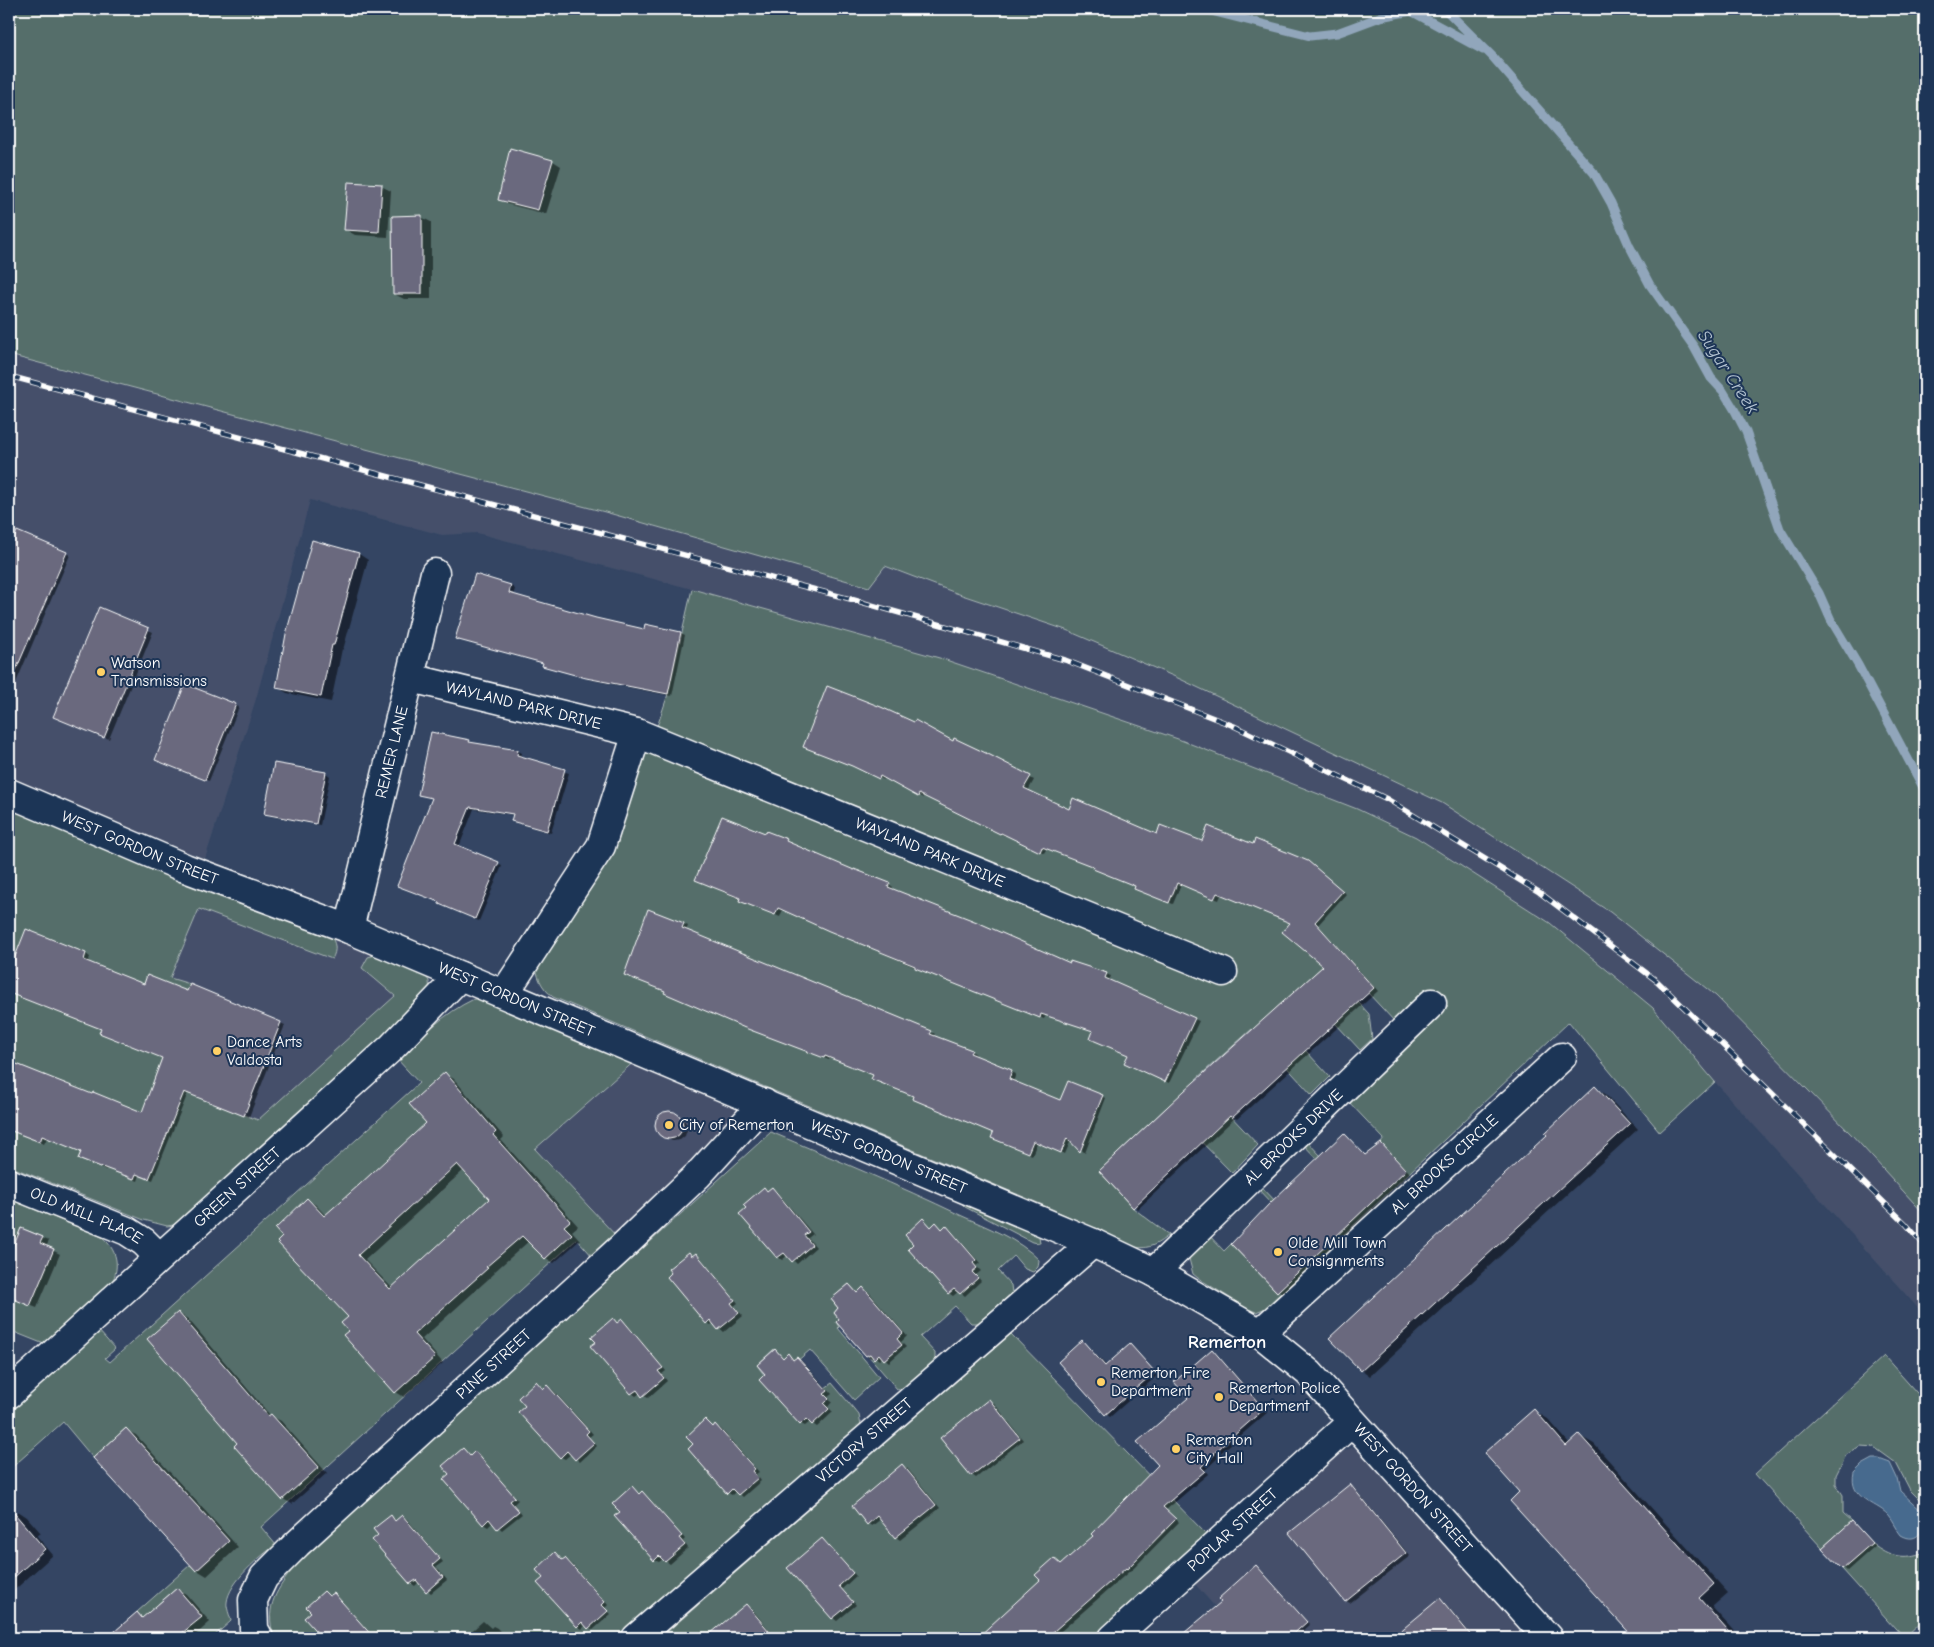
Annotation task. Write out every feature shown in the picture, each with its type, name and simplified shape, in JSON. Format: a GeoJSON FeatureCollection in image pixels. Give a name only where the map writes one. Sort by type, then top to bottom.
{"type":"FeatureCollection","features":[{"type":"Feature","properties":{"kind":"street","name":"REMER LANE"},"geometry":{"type":"LineString","coordinates":[[349,930],[435,573]]}},
{"type":"Feature","properties":{"kind":"street","name":"WAYLAND PARK DRIVE"},"geometry":{"type":"LineString","coordinates":[[411,678],[637,733],[1223,972]]}},
{"type":"Feature","properties":{"kind":"street"},"geometry":{"type":"LineString","coordinates":[[504,994],[601,846],[637,733]]}},
{"type":"Feature","properties":{"kind":"street","name":"WEST GORDON STREET"},"geometry":{"type":"LineString","coordinates":[[9,793],[186,868],[349,930],[504,994],[1094,1244],[1154,1272],[1260,1333],[1309,1373],[1547,1638]]}},
{"type":"Feature","properties":{"kind":"street","name":"GREEN STREET"},"geometry":{"type":"LineString","coordinates":[[9,1394],[159,1256],[391,1048],[460,976]]}},
{"type":"Feature","properties":{"kind":"street","name":"AL BROOKS DRIVE"},"geometry":{"type":"LineString","coordinates":[[1154,1272],[1432,1003]]}},
{"type":"Feature","properties":{"kind":"street","name":"AL BROOKS CIRCLE"},"geometry":{"type":"LineString","coordinates":[[1260,1333],[1562,1057]]}},
{"type":"Feature","properties":{"kind":"street","name":"PINE STREET"},"geometry":{"type":"LineString","coordinates":[[259,1638],[254,1629],[253,1600],[264,1578],[298,1544],[698,1175],[764,1103]]}},
{"type":"Feature","properties":{"kind":"street","name":"OLD MILL PLACE"},"geometry":{"type":"LineString","coordinates":[[9,1182],[127,1231],[144,1242],[159,1256]]}},
{"type":"Feature","properties":{"kind":"street","name":"VICTORY STREET"},"geometry":{"type":"LineString","coordinates":[[636,1638],[1094,1244]]}},
{"type":"Feature","properties":{"kind":"street","name":"POPLAR STREET"},"geometry":{"type":"LineString","coordinates":[[1113,1638],[1352,1422]]}},
{"type":"Feature","properties":{"kind":"shaded area"},"geometry":{"type":"Polygon","coordinates":[[[9,355],[605,512],[869,587],[884,566],[956,593],[1066,630],[1180,679],[1442,803],[1610,912],[1716,996],[1852,1135],[1925,1215],[1925,1316],[1715,1082],[1653,1008],[1550,923],[1416,837],[1357,809],[1178,739],[943,659],[692,589],[477,533],[442,535],[310,500],[256,699],[205,859],[9,779],[9,355]]]}},
{"type":"Feature","properties":{"kind":"shaded area"},"geometry":{"type":"Polygon","coordinates":[[[209,885],[423,972],[429,981],[271,1140],[127,1082],[209,885]]]}},
{"type":"Feature","properties":{"kind":"shaded area"},"geometry":{"type":"Polygon","coordinates":[[[636,1060],[736,1107],[737,1118],[617,1237],[535,1149],[636,1060]]]}},
{"type":"Feature","properties":{"kind":"shaded area"},"geometry":{"type":"Polygon","coordinates":[[[1361,1447],[1520,1626],[1519,1638],[1242,1638],[1195,1584],[1340,1453],[1351,1448],[1361,1447]]]}},
{"type":"Feature","properties":{"kind":"shaded area"},"geometry":{"type":"Polygon","coordinates":[[[1873,1459],[1890,1463],[1897,1478],[1900,1491],[1925,1514],[1924,1525],[1916,1537],[1907,1538],[1901,1535],[1888,1515],[1864,1499],[1855,1489],[1853,1482],[1854,1473],[1862,1465],[1873,1459]]]}},
{"type":"Feature","properties":{"kind":"green space"},"geometry":{"type":"Polygon","coordinates":[[[9,9],[1925,9],[1925,1215],[1852,1135],[1716,996],[1610,912],[1442,803],[1180,679],[1066,630],[956,593],[885,566],[869,587],[605,512],[9,355],[9,9]]]}},
{"type":"Feature","properties":{"kind":"green space"},"geometry":{"type":"Polygon","coordinates":[[[692,589],[943,659],[1178,739],[1357,809],[1416,837],[1550,923],[1653,1008],[1715,1082],[1660,1132],[1569,1022],[1266,1308],[1256,1312],[1246,1308],[1193,1274],[1188,1255],[1206,1232],[1224,1251],[1231,1244],[1277,1292],[1315,1255],[1292,1225],[1255,1186],[1258,1183],[1322,1250],[1361,1213],[1339,1182],[1301,1142],[1305,1139],[1368,1206],[1406,1170],[1381,1143],[1384,1139],[1347,1100],[1448,1006],[1431,990],[1395,1022],[1368,993],[1374,987],[1340,951],[1271,1013],[1330,1077],[1312,1095],[1252,1029],[1196,1079],[1258,1145],[1232,1173],[1167,1107],[1099,1171],[1133,1208],[1169,1235],[1154,1245],[1145,1248],[1135,1247],[1052,1209],[553,997],[540,981],[535,960],[620,816],[659,721],[668,694],[692,589]]]}},
{"type":"Feature","properties":{"kind":"green space"},"geometry":{"type":"Polygon","coordinates":[[[9,804],[330,935],[334,941],[335,953],[332,959],[199,909],[170,978],[190,984],[154,1080],[258,1120],[395,996],[362,968],[368,957],[379,954],[423,972],[429,981],[430,995],[271,1140],[174,1225],[167,1226],[144,1220],[9,1166],[9,1131],[11,1132],[35,1072],[9,1061],[9,804]],[[75,1088],[19,1134],[40,1142],[42,1136],[54,1141],[75,1088]],[[128,1107],[81,1151],[78,1159],[101,1168],[128,1107]],[[137,1110],[113,1171],[133,1179],[136,1174],[148,1179],[171,1124],[137,1110]]]}},
{"type":"Feature","properties":{"kind":"green space"},"geometry":{"type":"Polygon","coordinates":[[[474,999],[488,1000],[636,1060],[535,1149],[617,1237],[593,1257],[577,1239],[261,1527],[276,1545],[254,1562],[233,1586],[227,1604],[231,1621],[212,1638],[160,1638],[137,1612],[190,1565],[197,1571],[229,1541],[126,1428],[93,1458],[63,1422],[9,1470],[9,1411],[98,1330],[115,1349],[105,1358],[110,1362],[419,1083],[397,1059],[433,1026],[474,999]],[[177,1588],[158,1604],[182,1633],[202,1616],[177,1588]]]}},
{"type":"Feature","properties":{"kind":"green space"},"geometry":{"type":"Polygon","coordinates":[[[1358,1002],[1369,1014],[1372,1039],[1360,1050],[1335,1023],[1358,1002]]]}},
{"type":"Feature","properties":{"kind":"green space"},"geometry":{"type":"Polygon","coordinates":[[[771,1132],[1002,1234],[1022,1246],[1039,1260],[1038,1267],[1033,1272],[1025,1269],[1014,1256],[998,1271],[1011,1285],[1012,1293],[978,1323],[971,1323],[955,1306],[920,1337],[935,1353],[935,1361],[904,1388],[897,1389],[868,1355],[869,1353],[874,1359],[879,1354],[884,1360],[902,1345],[897,1339],[903,1333],[863,1288],[857,1293],[849,1284],[831,1299],[838,1308],[834,1313],[839,1319],[836,1322],[838,1328],[879,1377],[854,1400],[810,1350],[796,1362],[788,1354],[783,1358],[774,1349],[757,1365],[800,1425],[806,1419],[812,1425],[829,1409],[824,1404],[829,1399],[824,1394],[828,1391],[825,1388],[832,1383],[859,1415],[861,1426],[616,1638],[274,1638],[271,1616],[274,1598],[296,1564],[771,1132]]]}},
{"type":"Feature","properties":{"kind":"green space"},"geometry":{"type":"Polygon","coordinates":[[[952,1193],[1031,1227],[1039,1236],[1040,1243],[1032,1242],[965,1207],[952,1193]]]}},
{"type":"Feature","properties":{"kind":"green space"},"geometry":{"type":"Polygon","coordinates":[[[9,1199],[102,1237],[111,1247],[116,1258],[116,1270],[112,1283],[44,1344],[9,1330],[9,1297],[30,1305],[54,1249],[40,1243],[43,1237],[21,1228],[9,1257],[9,1199]]]}},
{"type":"Feature","properties":{"kind":"green space"},"geometry":{"type":"Polygon","coordinates":[[[1011,1334],[1206,1534],[1091,1638],[660,1638],[1011,1334]]]}},
{"type":"Feature","properties":{"kind":"green space"},"geometry":{"type":"Polygon","coordinates":[[[1884,1356],[1925,1402],[1925,1505],[1910,1490],[1896,1463],[1874,1447],[1860,1446],[1846,1455],[1836,1475],[1836,1484],[1843,1495],[1843,1513],[1852,1521],[1822,1548],[1755,1474],[1884,1356]]]}},
{"type":"Feature","properties":{"kind":"green space"},"geometry":{"type":"Polygon","coordinates":[[[1872,1543],[1897,1556],[1910,1556],[1925,1552],[1925,1618],[1904,1638],[1842,1569],[1872,1543]]]}},
{"type":"Feature","properties":{"kind":"building"},"geometry":{"type":"Polygon","coordinates":[[[510,148],[553,160],[538,210],[498,200],[510,148]]]}},
{"type":"Feature","properties":{"kind":"building"},"geometry":{"type":"Polygon","coordinates":[[[348,182],[382,184],[379,232],[344,230],[348,182]]]}},
{"type":"Feature","properties":{"kind":"building"},"geometry":{"type":"Polygon","coordinates":[[[422,215],[422,294],[393,294],[392,216],[422,215]]]}},
{"type":"Feature","properties":{"kind":"building"},"geometry":{"type":"Polygon","coordinates":[[[17,531],[67,552],[9,686],[9,550],[17,531]]]}},
{"type":"Feature","properties":{"kind":"building"},"geometry":{"type":"Polygon","coordinates":[[[312,540],[359,553],[334,645],[332,645],[321,697],[276,688],[286,634],[312,540]]]}},
{"type":"Feature","properties":{"kind":"building"},"geometry":{"type":"Polygon","coordinates":[[[475,574],[511,585],[509,593],[596,618],[644,629],[645,624],[681,632],[668,694],[586,678],[542,666],[543,663],[455,639],[475,574]]]}},
{"type":"Feature","properties":{"kind":"building","name":"Watson Transmissions"},"geometry":{"type":"Polygon","coordinates":[[[99,607],[149,628],[104,738],[53,717],[99,607]]]}},
{"type":"Feature","properties":{"kind":"building"},"geometry":{"type":"Polygon","coordinates":[[[185,684],[236,704],[205,780],[155,760],[185,684]]]}},
{"type":"Feature","properties":{"kind":"building"},"geometry":{"type":"Polygon","coordinates":[[[827,686],[914,722],[915,720],[953,741],[954,738],[990,755],[1031,776],[1024,788],[1069,809],[1073,798],[1157,834],[1160,825],[1202,841],[1208,826],[1253,844],[1255,839],[1308,861],[1343,891],[1315,922],[1374,988],[1232,1118],[1230,1116],[1133,1208],[1099,1171],[1184,1091],[1323,966],[1282,932],[1290,923],[1217,893],[1214,899],[1177,883],[1169,903],[1134,889],[1135,886],[1093,869],[1094,867],[1042,847],[1040,852],[919,794],[918,797],[880,776],[879,779],[852,766],[803,747],[827,686]]]}},
{"type":"Feature","properties":{"kind":"building"},"geometry":{"type":"Polygon","coordinates":[[[431,732],[470,740],[469,742],[518,750],[517,755],[565,769],[547,831],[511,821],[513,814],[470,807],[455,844],[499,862],[475,919],[439,904],[439,902],[397,886],[432,798],[418,795],[431,732]]]}},
{"type":"Feature","properties":{"kind":"building"},"geometry":{"type":"Polygon","coordinates":[[[274,763],[326,772],[316,824],[264,814],[274,763]]]}},
{"type":"Feature","properties":{"kind":"building"},"geometry":{"type":"Polygon","coordinates":[[[722,816],[765,833],[766,831],[787,839],[786,841],[890,883],[888,887],[977,922],[1070,963],[1070,961],[1107,973],[1105,978],[1195,1018],[1165,1082],[1124,1063],[1128,1055],[1090,1039],[1093,1031],[1041,1014],[1040,1018],[915,968],[915,966],[778,908],[775,915],[739,901],[740,898],[695,880],[722,816]]]}},
{"type":"Feature","properties":{"kind":"building"},"geometry":{"type":"Polygon","coordinates":[[[648,909],[684,923],[682,928],[932,1031],[930,1034],[972,1050],[970,1053],[1012,1070],[1009,1079],[1060,1100],[1068,1081],[1103,1095],[1080,1152],[1067,1138],[1061,1153],[1033,1141],[1028,1153],[991,1138],[993,1133],[912,1099],[913,1096],[871,1079],[873,1075],[745,1028],[664,993],[665,991],[624,975],[648,909]]]}},
{"type":"Feature","properties":{"kind":"building"},"geometry":{"type":"Polygon","coordinates":[[[26,929],[86,953],[84,960],[144,984],[147,975],[187,991],[190,984],[281,1022],[244,1116],[184,1092],[149,1179],[136,1174],[134,1179],[101,1168],[78,1159],[81,1152],[42,1136],[40,1142],[9,1130],[9,1061],[142,1112],[162,1058],[99,1033],[101,1029],[9,993],[9,972],[26,929]]]}},
{"type":"Feature","properties":{"kind":"building"},"geometry":{"type":"Polygon","coordinates":[[[445,1072],[496,1132],[493,1135],[570,1221],[564,1226],[572,1234],[545,1259],[522,1236],[486,1267],[488,1268],[414,1334],[435,1357],[395,1393],[343,1335],[348,1331],[341,1323],[348,1317],[277,1242],[282,1237],[275,1229],[307,1198],[324,1216],[426,1123],[409,1104],[445,1072]],[[457,1164],[358,1255],[390,1289],[489,1199],[457,1164]]]}},
{"type":"Feature","properties":{"kind":"building"},"geometry":{"type":"Polygon","coordinates":[[[1595,1086],[1630,1124],[1361,1371],[1329,1338],[1547,1135],[1545,1133],[1595,1086]]]}},
{"type":"Feature","properties":{"kind":"building","name":"City of Remerton"},"geometry":{"type":"Polygon","coordinates":[[[669,1111],[679,1115],[683,1125],[679,1135],[669,1139],[659,1135],[655,1125],[659,1115],[669,1111]]]}},
{"type":"Feature","properties":{"kind":"building"},"geometry":{"type":"Polygon","coordinates":[[[1344,1133],[1365,1155],[1381,1143],[1406,1170],[1277,1292],[1231,1244],[1270,1203],[1344,1133]]]}},
{"type":"Feature","properties":{"kind":"building"},"geometry":{"type":"Polygon","coordinates":[[[764,1187],[767,1191],[772,1187],[809,1232],[804,1235],[812,1245],[792,1262],[784,1253],[777,1258],[739,1214],[746,1208],[743,1205],[764,1187]]]}},
{"type":"Feature","properties":{"kind":"building"},"geometry":{"type":"Polygon","coordinates":[[[923,1218],[931,1227],[936,1222],[942,1229],[946,1225],[976,1260],[973,1263],[977,1268],[972,1272],[978,1278],[960,1294],[954,1289],[948,1294],[908,1249],[913,1244],[905,1235],[923,1218]]]}},
{"type":"Feature","properties":{"kind":"building"},"geometry":{"type":"Polygon","coordinates":[[[21,1228],[43,1237],[40,1243],[54,1249],[30,1306],[9,1297],[9,1257],[21,1228]]]}},
{"type":"Feature","properties":{"kind":"building"},"geometry":{"type":"Polygon","coordinates":[[[689,1252],[692,1256],[696,1253],[735,1300],[731,1303],[739,1313],[718,1330],[710,1320],[706,1324],[667,1277],[671,1273],[668,1269],[689,1252]]]}},
{"type":"Feature","properties":{"kind":"building"},"geometry":{"type":"Polygon","coordinates":[[[849,1284],[857,1293],[863,1287],[903,1333],[897,1339],[902,1345],[884,1360],[879,1354],[874,1359],[870,1354],[866,1356],[836,1322],[839,1319],[834,1313],[838,1308],[831,1299],[849,1284]]]}},
{"type":"Feature","properties":{"kind":"building"},"geometry":{"type":"Polygon","coordinates":[[[178,1312],[268,1416],[271,1414],[319,1467],[282,1500],[234,1446],[237,1443],[147,1339],[178,1312]]]}},
{"type":"Feature","properties":{"kind":"building"},"geometry":{"type":"Polygon","coordinates":[[[613,1318],[617,1323],[622,1319],[663,1368],[658,1371],[664,1378],[642,1397],[637,1390],[631,1394],[590,1346],[596,1342],[591,1337],[613,1318]]]}},
{"type":"Feature","properties":{"kind":"building"},"geometry":{"type":"Polygon","coordinates":[[[1082,1340],[1105,1366],[1130,1344],[1155,1372],[1105,1415],[1058,1362],[1082,1340]]]}},
{"type":"Feature","properties":{"kind":"building"},"geometry":{"type":"Polygon","coordinates":[[[775,1349],[783,1358],[788,1353],[793,1360],[797,1357],[828,1391],[824,1394],[829,1399],[824,1404],[829,1409],[812,1425],[806,1419],[800,1425],[759,1380],[765,1374],[757,1365],[775,1349]]]}},
{"type":"Feature","properties":{"kind":"building"},"geometry":{"type":"Polygon","coordinates":[[[1212,1349],[1264,1409],[1214,1453],[1201,1467],[1205,1471],[1163,1507],[1176,1519],[1127,1569],[1046,1638],[977,1638],[1040,1580],[1035,1575],[1054,1558],[1061,1564],[1093,1536],[1091,1534],[1158,1465],[1137,1442],[1188,1398],[1174,1382],[1212,1349]]]}},
{"type":"Feature","properties":{"kind":"building"},"geometry":{"type":"Polygon","coordinates":[[[536,1381],[543,1389],[547,1385],[589,1431],[586,1434],[594,1443],[575,1460],[567,1451],[560,1458],[518,1412],[525,1406],[518,1398],[536,1381]]]}},
{"type":"Feature","properties":{"kind":"building"},"geometry":{"type":"Polygon","coordinates":[[[989,1399],[1020,1438],[971,1476],[940,1438],[989,1399]]]}},
{"type":"Feature","properties":{"kind":"building"},"geometry":{"type":"Polygon","coordinates":[[[1534,1409],[1566,1446],[1579,1434],[1714,1584],[1699,1598],[1734,1638],[1634,1638],[1510,1501],[1519,1492],[1484,1453],[1534,1409]]]}},
{"type":"Feature","properties":{"kind":"building"},"geometry":{"type":"Polygon","coordinates":[[[705,1419],[713,1427],[715,1424],[755,1469],[752,1471],[758,1478],[738,1495],[732,1489],[727,1494],[688,1449],[693,1444],[686,1437],[705,1419]]]}},
{"type":"Feature","properties":{"kind":"building"},"geometry":{"type":"Polygon","coordinates":[[[126,1428],[229,1541],[196,1571],[93,1458],[126,1428]]]}},
{"type":"Feature","properties":{"kind":"building"},"geometry":{"type":"Polygon","coordinates":[[[463,1448],[470,1456],[475,1451],[515,1497],[510,1501],[519,1511],[497,1529],[489,1519],[483,1525],[443,1479],[449,1474],[442,1466],[463,1448]]]}},
{"type":"Feature","properties":{"kind":"building"},"geometry":{"type":"Polygon","coordinates":[[[902,1464],[936,1505],[895,1538],[877,1516],[867,1525],[852,1506],[902,1464]]]}},
{"type":"Feature","properties":{"kind":"building"},"geometry":{"type":"Polygon","coordinates":[[[1350,1484],[1406,1553],[1345,1602],[1289,1533],[1350,1484]]]}},
{"type":"Feature","properties":{"kind":"building"},"geometry":{"type":"Polygon","coordinates":[[[632,1486],[639,1494],[642,1491],[682,1536],[679,1538],[685,1545],[665,1562],[659,1556],[654,1561],[614,1516],[620,1512],[612,1504],[632,1486]]]}},
{"type":"Feature","properties":{"kind":"building"},"geometry":{"type":"Polygon","coordinates":[[[9,1507],[45,1549],[9,1582],[9,1507]]]}},
{"type":"Feature","properties":{"kind":"building"},"geometry":{"type":"Polygon","coordinates":[[[391,1515],[395,1521],[402,1515],[440,1559],[433,1565],[443,1577],[426,1592],[416,1580],[410,1584],[372,1540],[378,1535],[373,1529],[391,1515]]]}},
{"type":"Feature","properties":{"kind":"building"},"geometry":{"type":"Polygon","coordinates":[[[1852,1521],[1872,1543],[1842,1569],[1822,1548],[1852,1521]]]}},
{"type":"Feature","properties":{"kind":"building"},"geometry":{"type":"Polygon","coordinates":[[[822,1538],[853,1573],[839,1586],[853,1602],[832,1619],[787,1568],[822,1538]]]}},
{"type":"Feature","properties":{"kind":"building"},"geometry":{"type":"Polygon","coordinates":[[[555,1552],[562,1560],[565,1558],[605,1602],[602,1605],[608,1611],[588,1629],[582,1622],[577,1627],[537,1583],[543,1578],[536,1570],[555,1552]]]}},
{"type":"Feature","properties":{"kind":"building"},"geometry":{"type":"Polygon","coordinates":[[[1256,1565],[1307,1622],[1289,1638],[1178,1638],[1221,1602],[1218,1599],[1256,1565]]]}},
{"type":"Feature","properties":{"kind":"building"},"geometry":{"type":"Polygon","coordinates":[[[177,1588],[202,1617],[176,1638],[107,1638],[137,1612],[142,1618],[177,1588]]]}},
{"type":"Feature","properties":{"kind":"building"},"geometry":{"type":"Polygon","coordinates":[[[324,1591],[329,1596],[334,1593],[374,1638],[322,1638],[304,1618],[311,1612],[306,1607],[324,1591]]]}},
{"type":"Feature","properties":{"kind":"building"},"geometry":{"type":"Polygon","coordinates":[[[1440,1598],[1473,1638],[1392,1638],[1440,1598]]]}},
{"type":"Feature","properties":{"kind":"building"},"geometry":{"type":"Polygon","coordinates":[[[746,1604],[775,1638],[705,1638],[746,1604]]]}},
{"type":"Feature","properties":{"kind":"waterway"},"geometry":{"type":"LineString","coordinates":[[1203,9],[1310,36],[1337,33],[1380,17],[1411,11],[1483,50]]}},
{"type":"Feature","properties":{"kind":"waterway","name":"Sugar Creek"},"geometry":{"type":"LineString","coordinates":[[1445,9],[1492,56],[1594,173],[1611,203],[1629,245],[1650,285],[1694,347],[1711,378],[1723,391],[1734,409],[1746,432],[1780,529],[1819,593],[1831,620],[1858,665],[1925,791]]}},
{"type":"Feature","properties":{"kind":"railway"},"geometry":{"type":"LineString","coordinates":[[9,376],[854,600],[1065,660],[1234,726],[1387,799],[1539,892],[1657,981],[1906,1224],[1925,1246]]}},
{"type":"Feature","properties":{"kind":"place","name":"Watson Transmissions"},"geometry":{"type":"Point","coordinates":[101,672]}},
{"type":"Feature","properties":{"kind":"place","name":"Dance Arts Valdosta"},"geometry":{"type":"Point","coordinates":[217,1051]}},
{"type":"Feature","properties":{"kind":"place","name":"City of Remerton"},"geometry":{"type":"Point","coordinates":[669,1125]}},
{"type":"Feature","properties":{"kind":"place","name":"Olde Mill Town Consignments"},"geometry":{"type":"Point","coordinates":[1278,1252]}},
{"type":"Feature","properties":{"kind":"place","name":"Remerton Fire Department"},"geometry":{"type":"Point","coordinates":[1101,1382]}},
{"type":"Feature","properties":{"kind":"place","name":"Remerton Police Department"},"geometry":{"type":"Point","coordinates":[1219,1397]}},
{"type":"Feature","properties":{"kind":"place","name":"Remerton City Hall"},"geometry":{"type":"Point","coordinates":[1176,1449]}},
{"type":"Feature","properties":{"kind":"district","name":"Remerton"},"geometry":{"type":"Point","coordinates":[1227,1342]}}]}
